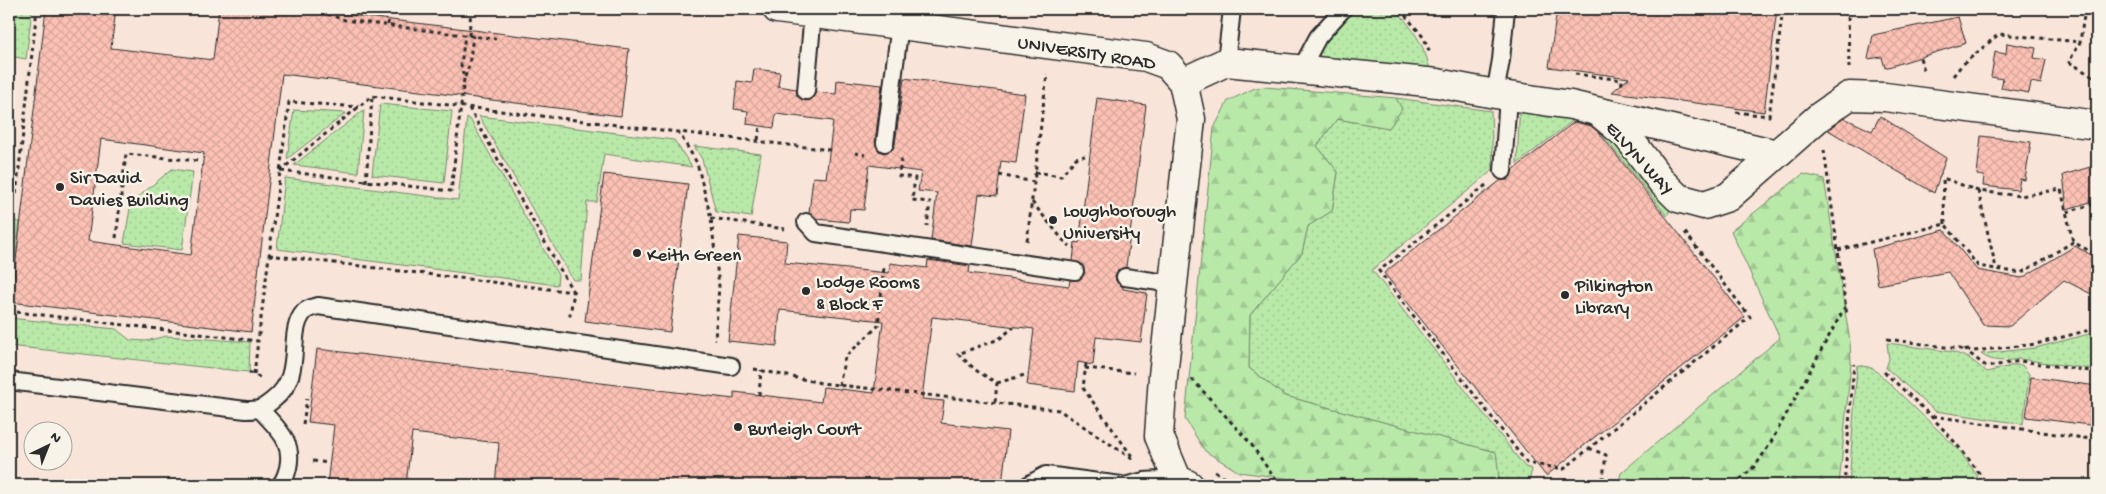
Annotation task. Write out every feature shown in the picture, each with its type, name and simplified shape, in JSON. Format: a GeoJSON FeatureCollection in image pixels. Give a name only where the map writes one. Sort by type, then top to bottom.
{"type":"FeatureCollection","features":[{"type":"Feature","properties":{"kind":"street","name":"UNIVERSITY ROAD"},"geometry":{"type":"LineString","coordinates":[[777,9],[1146,57],[1168,65],[1183,82]]}},
{"type":"Feature","properties":{"kind":"street","name":"ELVYN WAY"},"geometry":{"type":"LineString","coordinates":[[1226,62],[1437,83],[1571,105],[1609,105],[1627,136],[1662,182],[1678,198],[1704,205],[1728,197],[1819,117],[1849,96]]}},
{"type":"Feature","properties":{"kind":"street"},"geometry":{"type":"LineString","coordinates":[[1183,482],[1158,436],[1191,119],[1183,82],[1226,62]]}},
{"type":"Feature","properties":{"kind":"street"},"geometry":{"type":"LineString","coordinates":[[1849,96],[1870,96],[1931,103],[2097,125]]}},
{"type":"Feature","properties":{"kind":"street"},"geometry":{"type":"LineString","coordinates":[[1609,105],[1778,154]]}},
{"type":"Feature","properties":{"kind":"lane"},"geometry":{"type":"LineString","coordinates":[[1226,62],[1232,9]]}},
{"type":"Feature","properties":{"kind":"lane"},"geometry":{"type":"LineString","coordinates":[[1301,69],[1318,37],[1343,9]]}},
{"type":"Feature","properties":{"kind":"lane"},"geometry":{"type":"LineString","coordinates":[[1503,171],[1501,60],[1506,9]]}},
{"type":"Feature","properties":{"kind":"lane"},"geometry":{"type":"LineString","coordinates":[[806,91],[813,13]]}},
{"type":"Feature","properties":{"kind":"lane"},"geometry":{"type":"LineString","coordinates":[[885,143],[900,24]]}},
{"type":"Feature","properties":{"kind":"lane"},"geometry":{"type":"LineString","coordinates":[[806,222],[816,233],[1075,271]]}},
{"type":"Feature","properties":{"kind":"lane"},"geometry":{"type":"LineString","coordinates":[[1125,277],[1173,284]]}},
{"type":"Feature","properties":{"kind":"lane"},"geometry":{"type":"LineString","coordinates":[[9,381],[246,410],[261,410],[280,395],[291,378],[299,321],[306,310],[318,306],[731,366]]}},
{"type":"Feature","properties":{"kind":"lane"},"geometry":{"type":"LineString","coordinates":[[261,410],[288,442],[290,459],[285,480],[280,485]]}},
{"type":"Feature","properties":{"kind":"lane"},"geometry":{"type":"LineString","coordinates":[[1028,485],[1046,474],[1121,485]]}},
{"type":"Feature","properties":{"kind":"lane"},"geometry":{"type":"LineString","coordinates":[[1136,483],[1183,482]]}},
{"type":"Feature","properties":{"kind":"path"},"geometry":{"type":"LineString","coordinates":[[9,194],[16,195],[38,9]]}},
{"type":"Feature","properties":{"kind":"path"},"geometry":{"type":"LineString","coordinates":[[312,9],[345,20],[496,39]]}},
{"type":"Feature","properties":{"kind":"path"},"geometry":{"type":"LineString","coordinates":[[388,25],[389,9]]}},
{"type":"Feature","properties":{"kind":"path"},"geometry":{"type":"LineString","coordinates":[[280,171],[451,192],[464,79],[469,66],[469,36],[472,9]]}},
{"type":"Feature","properties":{"kind":"path"},"geometry":{"type":"LineString","coordinates":[[1400,9],[1424,38],[1431,54]]}},
{"type":"Feature","properties":{"kind":"path"},"geometry":{"type":"LineString","coordinates":[[1733,112],[1769,116],[1783,9]]}},
{"type":"Feature","properties":{"kind":"path"},"geometry":{"type":"LineString","coordinates":[[1848,9],[1849,96]]}},
{"type":"Feature","properties":{"kind":"path"},"geometry":{"type":"LineString","coordinates":[[2085,9],[2080,42],[2069,62],[2097,78]]}},
{"type":"Feature","properties":{"kind":"path"},"geometry":{"type":"LineString","coordinates":[[1931,103],[1961,66],[1999,34],[2080,42]]}},
{"type":"Feature","properties":{"kind":"path"},"geometry":{"type":"LineString","coordinates":[[464,79],[461,65],[469,36]]}},
{"type":"Feature","properties":{"kind":"path"},"geometry":{"type":"LineString","coordinates":[[1609,105],[1622,80]]}},
{"type":"Feature","properties":{"kind":"path"},"geometry":{"type":"LineString","coordinates":[[1024,263],[1045,89]]}},
{"type":"Feature","properties":{"kind":"path"},"geometry":{"type":"LineString","coordinates":[[366,182],[372,96]]}},
{"type":"Feature","properties":{"kind":"path"},"geometry":{"type":"LineString","coordinates":[[280,171],[372,96],[831,150]]}},
{"type":"Feature","properties":{"kind":"path"},"geometry":{"type":"LineString","coordinates":[[254,374],[289,102],[359,107]]}},
{"type":"Feature","properties":{"kind":"path"},"geometry":{"type":"LineString","coordinates":[[468,108],[574,292],[566,342]]}},
{"type":"Feature","properties":{"kind":"path"},"geometry":{"type":"LineString","coordinates":[[1819,117],[1847,316]]}},
{"type":"Feature","properties":{"kind":"path"},"geometry":{"type":"LineString","coordinates":[[758,140],[760,126]]}},
{"type":"Feature","properties":{"kind":"path"},"geometry":{"type":"LineString","coordinates":[[677,131],[697,163],[711,218],[719,286],[712,363]]}},
{"type":"Feature","properties":{"kind":"path"},"geometry":{"type":"LineString","coordinates":[[116,238],[126,154],[199,161]]}},
{"type":"Feature","properties":{"kind":"path"},"geometry":{"type":"LineString","coordinates":[[1035,172],[1061,176],[1076,158],[1086,156]]}},
{"type":"Feature","properties":{"kind":"path"},"geometry":{"type":"LineString","coordinates":[[901,159],[900,176],[915,178],[912,200],[930,202]]}},
{"type":"Feature","properties":{"kind":"path"},"geometry":{"type":"LineString","coordinates":[[1503,171],[1379,272],[1527,463],[1564,469],[1750,317],[1672,215],[1678,198]]}},
{"type":"Feature","properties":{"kind":"path"},"geometry":{"type":"LineString","coordinates":[[1000,175],[1034,182]]}},
{"type":"Feature","properties":{"kind":"path"},"geometry":{"type":"LineString","coordinates":[[2073,242],[2021,273],[1978,266],[1945,224],[1943,178],[1978,191],[2020,196],[2061,189],[2073,242],[2097,255]]}},
{"type":"Feature","properties":{"kind":"path"},"geometry":{"type":"LineString","coordinates":[[1978,191],[1996,269]]}},
{"type":"Feature","properties":{"kind":"path"},"geometry":{"type":"LineString","coordinates":[[1032,202],[1063,240],[1074,249]]}},
{"type":"Feature","properties":{"kind":"path"},"geometry":{"type":"LineString","coordinates":[[2066,212],[2097,203]]}},
{"type":"Feature","properties":{"kind":"path"},"geometry":{"type":"LineString","coordinates":[[711,218],[762,226]]}},
{"type":"Feature","properties":{"kind":"path"},"geometry":{"type":"LineString","coordinates":[[1838,250],[1945,224]]}},
{"type":"Feature","properties":{"kind":"path"},"geometry":{"type":"LineString","coordinates":[[838,385],[845,358],[878,326],[886,244]]}},
{"type":"Feature","properties":{"kind":"path"},"geometry":{"type":"LineString","coordinates":[[269,255],[574,292]]}},
{"type":"Feature","properties":{"kind":"path"},"geometry":{"type":"LineString","coordinates":[[1734,485],[1756,465],[1770,444],[1846,305]]}},
{"type":"Feature","properties":{"kind":"path"},"geometry":{"type":"LineString","coordinates":[[9,311],[258,341]]}},
{"type":"Feature","properties":{"kind":"path"},"geometry":{"type":"LineString","coordinates":[[1014,327],[999,339],[958,354],[977,372],[997,383],[1028,374]]}},
{"type":"Feature","properties":{"kind":"path"},"geometry":{"type":"LineString","coordinates":[[1887,339],[1974,351],[2036,344],[2097,328]]}},
{"type":"Feature","properties":{"kind":"path"},"geometry":{"type":"LineString","coordinates":[[1964,349],[1987,367],[2020,361],[2097,372]]}},
{"type":"Feature","properties":{"kind":"path"},"geometry":{"type":"LineString","coordinates":[[1844,485],[1854,364]]}},
{"type":"Feature","properties":{"kind":"path"},"geometry":{"type":"LineString","coordinates":[[731,366],[838,385],[1058,410],[1136,460]]}},
{"type":"Feature","properties":{"kind":"path"},"geometry":{"type":"LineString","coordinates":[[1136,483],[1136,460],[1083,388],[1085,366],[1163,376]]}},
{"type":"Feature","properties":{"kind":"path"},"geometry":{"type":"LineString","coordinates":[[759,395],[761,370]]}},
{"type":"Feature","properties":{"kind":"path"},"geometry":{"type":"LineString","coordinates":[[1884,372],[1933,416],[1961,447],[1984,480],[1974,485]]}},
{"type":"Feature","properties":{"kind":"path"},"geometry":{"type":"LineString","coordinates":[[1191,378],[1251,444],[1278,485]]}},
{"type":"Feature","properties":{"kind":"path"},"geometry":{"type":"LineString","coordinates":[[995,402],[997,383]]}},
{"type":"Feature","properties":{"kind":"path"},"geometry":{"type":"LineString","coordinates":[[303,424],[308,390]]}},
{"type":"Feature","properties":{"kind":"path"},"geometry":{"type":"LineString","coordinates":[[1933,416],[2097,440]]}},
{"type":"Feature","properties":{"kind":"path"},"geometry":{"type":"LineString","coordinates":[[1589,448],[1606,455],[1602,485]]}},
{"type":"Feature","properties":{"kind":"path"},"geometry":{"type":"LineString","coordinates":[[1210,468],[1232,483],[1250,485]]}},
{"type":"Feature","properties":{"kind":"shaded area","name":"Loughborough University"},"geometry":{"type":"Polygon","coordinates":[[[9,9],[2097,9],[2097,485],[9,485],[9,9]]]}},
{"type":"Feature","properties":{"kind":"green space"},"geometry":{"type":"Polygon","coordinates":[[[9,9],[32,9],[26,59],[9,56],[9,9]]]}},
{"type":"Feature","properties":{"kind":"green space"},"geometry":{"type":"Polygon","coordinates":[[[1353,9],[1395,9],[1419,40],[1427,58],[1431,78],[1313,65],[1322,46],[1353,9]]]}},
{"type":"Feature","properties":{"kind":"green space"},"geometry":{"type":"Polygon","coordinates":[[[1265,87],[1396,98],[1402,109],[1389,128],[1337,119],[1317,146],[1338,172],[1332,211],[1308,226],[1302,253],[1250,315],[1249,368],[1285,396],[1496,452],[1500,485],[1337,485],[1239,472],[1205,451],[1185,419],[1214,128],[1228,101],[1255,88],[1265,87]]]}},
{"type":"Feature","properties":{"kind":"green space"},"geometry":{"type":"Polygon","coordinates":[[[1396,98],[1491,111],[1493,170],[1372,270],[1525,467],[1532,469],[1530,478],[1521,485],[1500,485],[1495,452],[1285,396],[1249,368],[1250,315],[1302,253],[1308,226],[1332,211],[1338,172],[1317,146],[1337,119],[1389,128],[1402,109],[1396,98]]]}},
{"type":"Feature","properties":{"kind":"green space"},"geometry":{"type":"Polygon","coordinates":[[[1520,101],[1597,114],[1676,198],[1667,216],[1584,112],[1517,164],[1520,101]]]}},
{"type":"Feature","properties":{"kind":"green space"},"geometry":{"type":"Polygon","coordinates":[[[380,104],[452,111],[444,183],[372,175],[380,104]]]}},
{"type":"Feature","properties":{"kind":"green space"},"geometry":{"type":"Polygon","coordinates":[[[294,110],[346,113],[287,159],[294,110]]]}},
{"type":"Feature","properties":{"kind":"green space"},"geometry":{"type":"Polygon","coordinates":[[[364,110],[358,173],[294,165],[364,110]]]}},
{"type":"Feature","properties":{"kind":"green space"},"geometry":{"type":"Polygon","coordinates":[[[479,116],[674,140],[692,167],[604,154],[597,202],[587,202],[581,280],[573,280],[479,116]]]}},
{"type":"Feature","properties":{"kind":"green space"},"geometry":{"type":"Polygon","coordinates":[[[467,118],[470,119],[558,275],[557,285],[277,249],[285,178],[458,200],[467,118]]]}},
{"type":"Feature","properties":{"kind":"green space"},"geometry":{"type":"Polygon","coordinates":[[[694,146],[761,154],[751,217],[716,212],[702,159],[694,146]]]}},
{"type":"Feature","properties":{"kind":"green space"},"geometry":{"type":"Polygon","coordinates":[[[172,169],[193,172],[182,250],[124,243],[131,203],[172,169]]]}},
{"type":"Feature","properties":{"kind":"green space"},"geometry":{"type":"Polygon","coordinates":[[[1803,174],[1824,179],[1850,342],[1851,363],[1839,485],[1618,485],[1621,473],[1780,338],[1731,231],[1803,174]]]}},
{"type":"Feature","properties":{"kind":"green space"},"geometry":{"type":"Polygon","coordinates":[[[9,220],[20,222],[16,257],[9,257],[9,220]]]}},
{"type":"Feature","properties":{"kind":"green space"},"geometry":{"type":"Polygon","coordinates":[[[9,318],[116,329],[130,340],[146,341],[166,336],[250,342],[249,372],[9,346],[9,318]]]}},
{"type":"Feature","properties":{"kind":"green space"},"geometry":{"type":"Polygon","coordinates":[[[2097,332],[2097,370],[2020,359],[1995,360],[1981,354],[2035,348],[2097,332]]]}},
{"type":"Feature","properties":{"kind":"green space"},"geometry":{"type":"Polygon","coordinates":[[[1887,343],[1953,352],[1969,358],[1987,372],[2014,365],[2022,365],[2029,374],[2023,424],[1935,411],[1886,368],[1889,359],[1887,343]]]}},
{"type":"Feature","properties":{"kind":"green space"},"geometry":{"type":"Polygon","coordinates":[[[1857,365],[1873,368],[1959,450],[1978,477],[1962,485],[1849,485],[1857,365]]]}},
{"type":"Feature","properties":{"kind":"building","name":"Sir David Davies Building"},"geometry":{"type":"Polygon","coordinates":[[[46,9],[116,9],[111,48],[213,60],[219,9],[301,9],[629,49],[621,116],[282,74],[251,332],[11,302],[46,9]],[[101,139],[88,241],[191,255],[204,153],[101,139]]]}},
{"type":"Feature","properties":{"kind":"building"},"geometry":{"type":"Polygon","coordinates":[[[1557,9],[1777,9],[1764,112],[1612,92],[1629,78],[1549,67],[1557,9]]]}},
{"type":"Feature","properties":{"kind":"building"},"geometry":{"type":"Polygon","coordinates":[[[1958,17],[1966,43],[1885,68],[1882,57],[1868,59],[1873,35],[1958,17]]]}},
{"type":"Feature","properties":{"kind":"building"},"geometry":{"type":"Polygon","coordinates":[[[2007,43],[2036,48],[2034,58],[2046,60],[2041,84],[2031,82],[2029,93],[2001,88],[2003,79],[1991,77],[1995,52],[2006,54],[2007,43]]]}},
{"type":"Feature","properties":{"kind":"building"},"geometry":{"type":"Polygon","coordinates":[[[754,69],[780,72],[778,86],[796,89],[797,96],[805,101],[811,100],[816,92],[836,94],[837,80],[882,85],[875,142],[879,151],[884,153],[893,149],[895,144],[904,78],[1025,94],[1016,163],[1001,161],[997,196],[979,194],[972,246],[931,240],[937,193],[918,191],[921,172],[869,165],[864,210],[850,209],[849,222],[816,219],[809,213],[813,177],[826,178],[833,121],[776,114],[774,128],[747,124],[748,111],[734,109],[737,81],[752,83],[754,69]]]}},
{"type":"Feature","properties":{"kind":"building"},"geometry":{"type":"Polygon","coordinates":[[[1097,98],[1146,105],[1126,267],[1118,270],[1115,276],[1116,281],[1123,289],[1147,293],[1141,342],[1096,337],[1093,365],[1078,362],[1075,391],[1027,385],[1034,329],[932,317],[922,399],[944,401],[941,423],[1008,431],[1002,485],[495,485],[499,443],[412,433],[406,485],[327,485],[334,425],[308,422],[317,349],[734,399],[734,392],[821,402],[823,387],[874,393],[883,321],[780,310],[777,346],[728,341],[739,236],[787,241],[785,263],[889,273],[890,263],[927,268],[928,260],[970,266],[969,273],[1069,286],[1070,280],[1079,280],[1085,273],[1082,264],[1073,261],[1075,242],[1079,243],[1097,98]]]}},
{"type":"Feature","properties":{"kind":"building"},"geometry":{"type":"Polygon","coordinates":[[[1880,116],[1946,158],[1934,193],[1828,130],[1844,118],[1872,131],[1880,116]]]}},
{"type":"Feature","properties":{"kind":"building","name":"Pilkington Library"},"geometry":{"type":"Polygon","coordinates":[[[1574,122],[1591,126],[1599,133],[1745,317],[1546,476],[1384,273],[1501,180],[1508,180],[1513,170],[1574,122]]]}},
{"type":"Feature","properties":{"kind":"building"},"geometry":{"type":"Polygon","coordinates":[[[1981,136],[2031,142],[2025,180],[2020,179],[2018,190],[1983,186],[1984,176],[1977,175],[1981,136]]]}},
{"type":"Feature","properties":{"kind":"building"},"geometry":{"type":"Polygon","coordinates":[[[2097,165],[2097,200],[2067,209],[2063,175],[2097,165]]]}},
{"type":"Feature","properties":{"kind":"building","name":"Keith Green"},"geometry":{"type":"Polygon","coordinates":[[[604,174],[688,184],[670,332],[585,321],[604,174]]]}},
{"type":"Feature","properties":{"kind":"building"},"geometry":{"type":"Polygon","coordinates":[[[1944,230],[1977,270],[2022,278],[2075,246],[2097,258],[2097,297],[2064,280],[2010,326],[1983,325],[1948,272],[1878,285],[1872,249],[1944,230]]]}},
{"type":"Feature","properties":{"kind":"building"},"geometry":{"type":"Polygon","coordinates":[[[2031,377],[2097,386],[2097,426],[2026,417],[2031,377]]]}},
{"type":"Feature","properties":{"kind":"place","name":"Sir David Davies Building"},"geometry":{"type":"Point","coordinates":[60,187]}},
{"type":"Feature","properties":{"kind":"place","name":"Loughborough University"},"geometry":{"type":"Point","coordinates":[1053,220]}},
{"type":"Feature","properties":{"kind":"place","name":"Keith Green"},"geometry":{"type":"Point","coordinates":[637,253]}},
{"type":"Feature","properties":{"kind":"place","name":"Lodge Rooms & Block F"},"geometry":{"type":"Point","coordinates":[806,291]}},
{"type":"Feature","properties":{"kind":"place","name":"Pilkington Library"},"geometry":{"type":"Point","coordinates":[1565,295]}},
{"type":"Feature","properties":{"kind":"place","name":"Burleigh Court"},"geometry":{"type":"Point","coordinates":[738,427]}}]}
